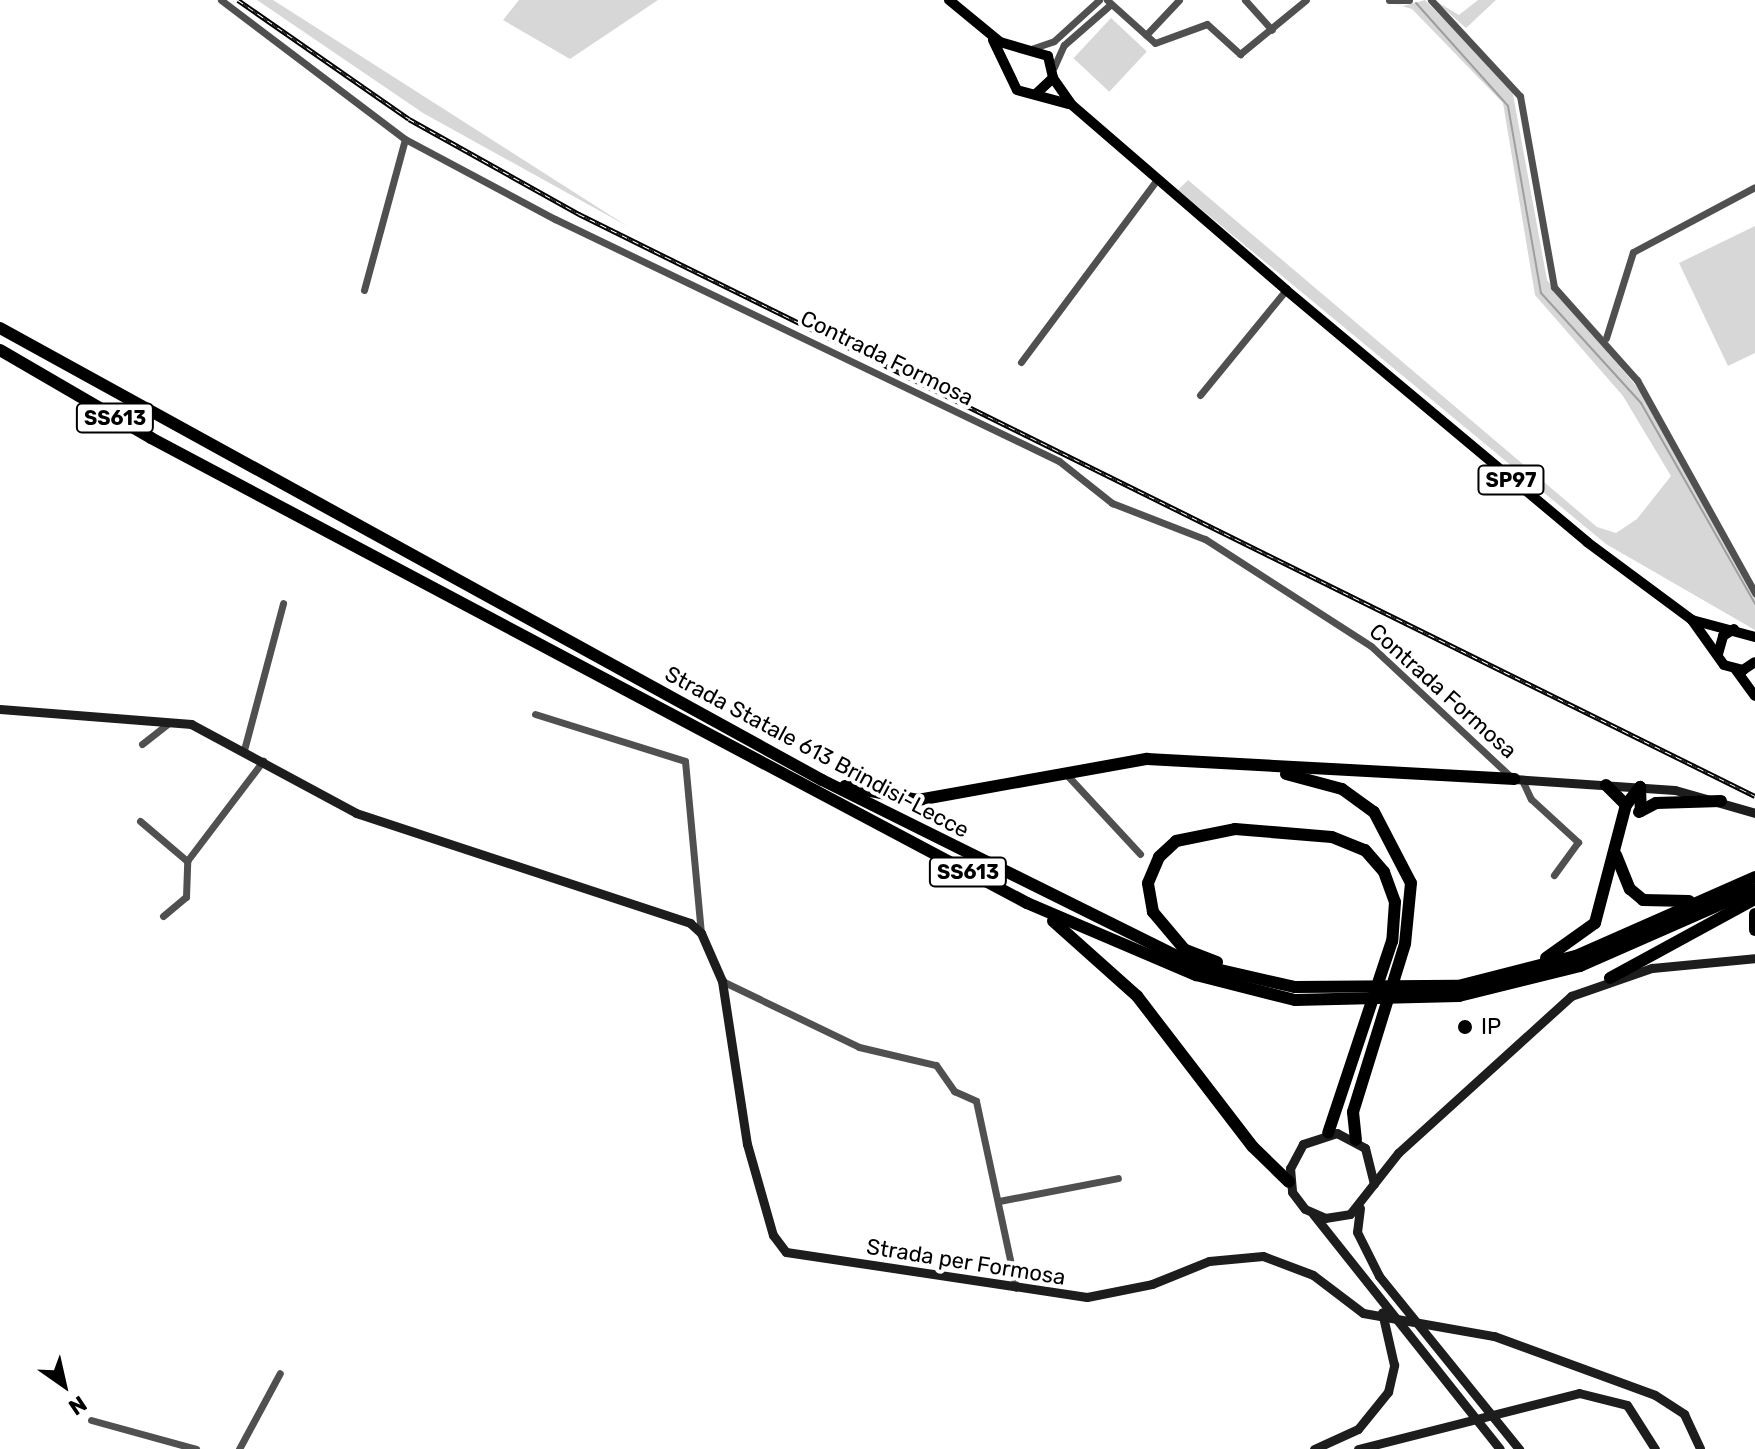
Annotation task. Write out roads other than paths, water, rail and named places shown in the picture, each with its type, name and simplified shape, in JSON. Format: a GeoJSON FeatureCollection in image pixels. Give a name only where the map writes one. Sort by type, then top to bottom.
{"type":"FeatureCollection","features":[{"type":"Feature","properties":{"kind":"highway","name":"Strada Statale 613 Brindisi-Lecce"},"geometry":{"type":"LineString","coordinates":[[0,328],[822,780],[1139,942],[1295,987],[1405,991],[1511,975],[1576,956],[1755,877]]}},
{"type":"Feature","properties":{"kind":"highway","name":"Strada Statale 613 Brindisi-Lecce"},"geometry":{"type":"LineString","coordinates":[[0,350],[151,438],[1027,903],[1132,950],[1256,993],[1405,1002],[1523,983],[1580,966],[1755,889]]}},
{"type":"Feature","properties":{"kind":"highway"},"geometry":{"type":"LineString","coordinates":[[822,780],[918,800],[1147,759],[1265,769],[1518,780]]}},
{"type":"Feature","properties":{"kind":"highway"},"geometry":{"type":"LineString","coordinates":[[1265,769],[1342,789],[1387,827],[1411,883],[1393,960],[1362,1060],[1353,1112],[1356,1140]]}},
{"type":"Feature","properties":{"kind":"highway"},"geometry":{"type":"LineString","coordinates":[[1606,785],[1626,805]]}},
{"type":"Feature","properties":{"kind":"highway"},"geometry":{"type":"LineString","coordinates":[[1511,975],[1585,935],[1616,855],[1626,805],[1640,787]]}},
{"type":"Feature","properties":{"kind":"highway"},"geometry":{"type":"LineString","coordinates":[[1640,787],[1641,811]]}},
{"type":"Feature","properties":{"kind":"highway"},"geometry":{"type":"LineString","coordinates":[[1624,825],[1641,811],[1721,801]]}},
{"type":"Feature","properties":{"kind":"highway"},"geometry":{"type":"LineString","coordinates":[[1250,976],[1185,950],[1161,929],[1148,883],[1159,857],[1176,841],[1235,829],[1332,837],[1365,850],[1384,872],[1395,902],[1393,960]]}},
{"type":"Feature","properties":{"kind":"highway"},"geometry":{"type":"LineString","coordinates":[[1616,855],[1630,889],[1659,905],[1727,890]]}},
{"type":"Feature","properties":{"kind":"highway"},"geometry":{"type":"LineString","coordinates":[[1610,978],[1755,899]]}},
{"type":"Feature","properties":{"kind":"highway"},"geometry":{"type":"LineString","coordinates":[[1027,903],[1116,973],[1253,1147],[1289,1182]]}},
{"type":"Feature","properties":{"kind":"highway"},"geometry":{"type":"LineString","coordinates":[[1755,914],[1755,930]]}},
{"type":"Feature","properties":{"kind":"highway"},"geometry":{"type":"LineString","coordinates":[[1328,1133],[1362,1060]]}},
{"type":"Feature","properties":{"kind":"main road"},"geometry":{"type":"LineString","coordinates":[[949,0],[990,35],[1009,67],[1013,85],[1036,94],[1053,73],[1028,49],[990,35]]}},
{"type":"Feature","properties":{"kind":"main road"},"geometry":{"type":"LineString","coordinates":[[1009,67],[1028,49]]}},
{"type":"Feature","properties":{"kind":"main road","name":"SP97"},"geometry":{"type":"LineString","coordinates":[[1053,73],[1072,105],[1336,332],[1692,620],[1718,654]]}},
{"type":"Feature","properties":{"kind":"main road","name":"SP97"},"geometry":{"type":"LineString","coordinates":[[1036,94],[1072,105]]}},
{"type":"Feature","properties":{"kind":"main road","name":"SP97"},"geometry":{"type":"LineString","coordinates":[[1692,620],[1734,629]]}},
{"type":"Feature","properties":{"kind":"main road"},"geometry":{"type":"LineString","coordinates":[[1755,637],[1734,629],[1723,636],[1718,654],[1736,670],[1755,696]]}},
{"type":"Feature","properties":{"kind":"main road"},"geometry":{"type":"LineString","coordinates":[[1736,670],[1755,662]]}},
{"type":"Feature","properties":{"kind":"street","name":"Contrada Formosa"},"geometry":{"type":"LineString","coordinates":[[221,0],[405,139],[555,219],[1059,461],[1112,503],[1205,539],[1371,646],[1518,780],[1531,799],[1578,842],[1554,875]]}},
{"type":"Feature","properties":{"kind":"street"},"geometry":{"type":"LineString","coordinates":[[1028,49],[1054,41],[1099,0]]}},
{"type":"Feature","properties":{"kind":"street"},"geometry":{"type":"LineString","coordinates":[[1146,35],[1179,0]]}},
{"type":"Feature","properties":{"kind":"street"},"geometry":{"type":"LineString","coordinates":[[1245,0],[1272,30]]}},
{"type":"Feature","properties":{"kind":"street"},"geometry":{"type":"LineString","coordinates":[[1389,0],[1409,1]]}},
{"type":"Feature","properties":{"kind":"street"},"geometry":{"type":"LineString","coordinates":[[1431,0],[1520,96],[1549,277],[1573,312],[1606,338],[1755,593]]}},
{"type":"Feature","properties":{"kind":"street"},"geometry":{"type":"LineString","coordinates":[[1053,73],[1064,45],[1109,2],[1162,45],[1207,24],[1244,54],[1303,1]]}},
{"type":"Feature","properties":{"kind":"street"},"geometry":{"type":"LineString","coordinates":[[364,290],[405,139]]}},
{"type":"Feature","properties":{"kind":"street"},"geometry":{"type":"LineString","coordinates":[[1021,362],[1158,178]]}},
{"type":"Feature","properties":{"kind":"street"},"geometry":{"type":"LineString","coordinates":[[1606,338],[1633,252],[1755,187]]}},
{"type":"Feature","properties":{"kind":"street"},"geometry":{"type":"LineString","coordinates":[[1200,395],[1286,290]]}},
{"type":"Feature","properties":{"kind":"street"},"geometry":{"type":"LineString","coordinates":[[244,750],[283,603]]}},
{"type":"Feature","properties":{"kind":"street"},"geometry":{"type":"LineString","coordinates":[[0,709],[171,721],[210,730],[356,813],[597,887],[701,933]]}},
{"type":"Feature","properties":{"kind":"street","name":"Strada per Formosa"},"geometry":{"type":"LineString","coordinates":[[535,714],[685,761],[696,818],[701,933],[722,981],[747,1144],[778,1244],[786,1252],[1016,1290],[1117,1293],[1209,1261],[1263,1256],[1313,1275],[1363,1313],[1494,1336],[1655,1395],[1684,1414],[1701,1448]]}},
{"type":"Feature","properties":{"kind":"street"},"geometry":{"type":"LineString","coordinates":[[142,744],[171,721]]}},
{"type":"Feature","properties":{"kind":"street"},"geometry":{"type":"LineString","coordinates":[[163,916],[186,897],[187,861],[263,761]]}},
{"type":"Feature","properties":{"kind":"street"},"geometry":{"type":"LineString","coordinates":[[1066,774],[1140,854]]}},
{"type":"Feature","properties":{"kind":"street"},"geometry":{"type":"LineString","coordinates":[[1518,780],[1640,787],[1721,801],[1755,813]]}},
{"type":"Feature","properties":{"kind":"street"},"geometry":{"type":"LineString","coordinates":[[140,821],[187,861]]}},
{"type":"Feature","properties":{"kind":"street"},"geometry":{"type":"LineString","coordinates":[[1519,1449],[1393,1294],[1360,1243],[1361,1207],[1374,1184],[1544,1016],[1610,978],[1755,958]]}},
{"type":"Feature","properties":{"kind":"street"},"geometry":{"type":"LineString","coordinates":[[722,981],[859,1047],[936,1065],[949,1086],[979,1107],[1016,1290]]}},
{"type":"Feature","properties":{"kind":"street"},"geometry":{"type":"LineString","coordinates":[[1374,1184],[1371,1158],[1356,1140],[1328,1133],[1303,1144],[1289,1182],[1379,1305],[1500,1449]]}},
{"type":"Feature","properties":{"kind":"street"},"geometry":{"type":"LineString","coordinates":[[999,1201],[1118,1178]]}},
{"type":"Feature","properties":{"kind":"street"},"geometry":{"type":"LineString","coordinates":[[1313,1214],[1338,1218],[1361,1207]]}},
{"type":"Feature","properties":{"kind":"street"},"geometry":{"type":"LineString","coordinates":[[1314,1449],[1358,1429],[1376,1411],[1394,1365],[1391,1337],[1379,1305]]}},
{"type":"Feature","properties":{"kind":"street"},"geometry":{"type":"LineString","coordinates":[[239,1449],[280,1373]]}},
{"type":"Feature","properties":{"kind":"street"},"geometry":{"type":"LineString","coordinates":[[1358,1449],[1505,1408],[1579,1393],[1614,1399],[1638,1414],[1655,1449]]}},
{"type":"Feature","properties":{"kind":"street"},"geometry":{"type":"LineString","coordinates":[[91,1420],[196,1449]]}},
{"type":"Feature","properties":{"kind":"waterway"},"geometry":{"type":"LineString","coordinates":[[1416,3],[1508,106],[1541,293],[1641,403],[1755,604]]}},
{"type":"Feature","properties":{"kind":"railway"},"geometry":{"type":"LineString","coordinates":[[238,0],[409,119],[579,214],[1755,796]]}},
{"type":"Feature","properties":{"kind":"place","name":"IP"},"geometry":{"type":"Point","coordinates":[1465,1027]}}]}
